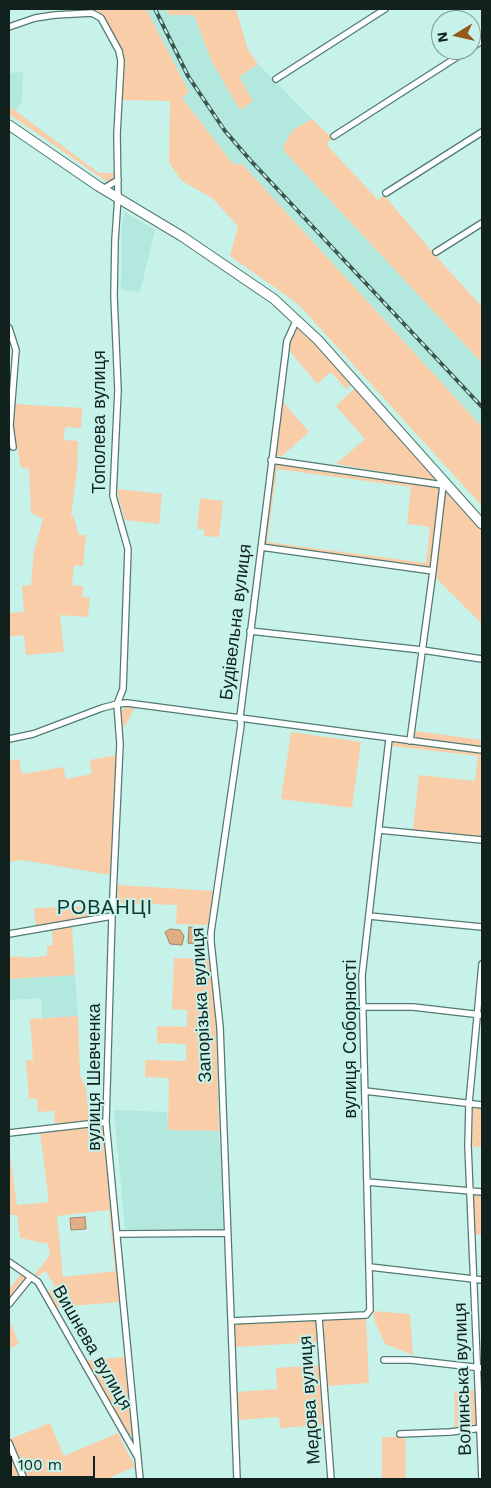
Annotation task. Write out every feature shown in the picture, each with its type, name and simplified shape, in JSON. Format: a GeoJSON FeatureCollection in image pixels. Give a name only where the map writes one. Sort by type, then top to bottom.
{"type":"FeatureCollection","features":[{"type":"Feature","properties":{"kind":"main road"},"geometry":{"type":"LineString","coordinates":[[9,126],[103,189],[183,237],[274,299],[318,340],[441,482],[482,524]]}},
{"type":"Feature","properties":{"kind":"street"},"geometry":{"type":"LineString","coordinates":[[276,79],[385,9]]}},
{"type":"Feature","properties":{"kind":"street","name":"Тополева вулиця"},"geometry":{"type":"LineString","coordinates":[[9,27],[35,18],[92,12],[101,18],[119,51],[121,61],[117,134],[118,197],[114,296],[118,390],[113,496],[128,549],[123,689],[117,704]]}},
{"type":"Feature","properties":{"kind":"street"},"geometry":{"type":"LineString","coordinates":[[334,136],[453,60]]}},
{"type":"Feature","properties":{"kind":"street"},"geometry":{"type":"LineString","coordinates":[[386,193],[482,132]]}},
{"type":"Feature","properties":{"kind":"street"},"geometry":{"type":"LineString","coordinates":[[103,189],[118,180]]}},
{"type":"Feature","properties":{"kind":"street"},"geometry":{"type":"LineString","coordinates":[[436,252],[482,223]]}},
{"type":"Feature","properties":{"kind":"street","name":"Будівельна вулиця"},"geometry":{"type":"LineString","coordinates":[[297,319],[286,341],[240,717],[390,739],[482,750]]}},
{"type":"Feature","properties":{"kind":"street"},"geometry":{"type":"LineString","coordinates":[[9,328],[16,350],[10,425],[13,447]]}},
{"type":"Feature","properties":{"kind":"street"},"geometry":{"type":"LineString","coordinates":[[271,460],[441,482],[433,570],[410,741]]}},
{"type":"Feature","properties":{"kind":"street"},"geometry":{"type":"LineString","coordinates":[[261,547],[433,570]]}},
{"type":"Feature","properties":{"kind":"street"},"geometry":{"type":"LineString","coordinates":[[250,631],[422,650],[482,659]]}},
{"type":"Feature","properties":{"kind":"street"},"geometry":{"type":"LineString","coordinates":[[9,739],[33,734],[117,704],[127,703],[240,717]]}},
{"type":"Feature","properties":{"kind":"street","name":"вулиця Шевченка"},"geometry":{"type":"LineString","coordinates":[[117,704],[120,744],[112,916],[106,1122],[140,1479]]}},
{"type":"Feature","properties":{"kind":"street","name":"Запорізька вулиця"},"geometry":{"type":"LineString","coordinates":[[237,1479],[220,1028],[211,942],[241,725],[240,717]]}},
{"type":"Feature","properties":{"kind":"street","name":"вулиця Соборності"},"geometry":{"type":"LineString","coordinates":[[319,1318],[366,1315],[370,1310],[362,976],[390,739]]}},
{"type":"Feature","properties":{"kind":"street"},"geometry":{"type":"LineString","coordinates":[[379,830],[482,840]]}},
{"type":"Feature","properties":{"kind":"street"},"geometry":{"type":"LineString","coordinates":[[9,934],[112,916]]}},
{"type":"Feature","properties":{"kind":"street"},"geometry":{"type":"LineString","coordinates":[[369,916],[482,927]]}},
{"type":"Feature","properties":{"kind":"street","name":"Волинська вулиця"},"geometry":{"type":"LineString","coordinates":[[482,964],[480,1014],[469,1103],[468,1146],[473,1278],[480,1368],[482,1479]]}},
{"type":"Feature","properties":{"kind":"street"},"geometry":{"type":"LineString","coordinates":[[364,1008],[413,1007],[480,1014]]}},
{"type":"Feature","properties":{"kind":"street"},"geometry":{"type":"LineString","coordinates":[[365,1091],[482,1105]]}},
{"type":"Feature","properties":{"kind":"street"},"geometry":{"type":"LineString","coordinates":[[9,1133],[106,1122]]}},
{"type":"Feature","properties":{"kind":"street"},"geometry":{"type":"LineString","coordinates":[[368,1182],[482,1192]]}},
{"type":"Feature","properties":{"kind":"street"},"geometry":{"type":"LineString","coordinates":[[117,1234],[227,1233]]}},
{"type":"Feature","properties":{"kind":"street","name":"Вишнева вулиця"},"geometry":{"type":"LineString","coordinates":[[9,1262],[38,1282],[138,1458]]}},
{"type":"Feature","properties":{"kind":"street"},"geometry":{"type":"LineString","coordinates":[[370,1267],[482,1280]]}},
{"type":"Feature","properties":{"kind":"street"},"geometry":{"type":"LineString","coordinates":[[9,1304],[31,1278]]}},
{"type":"Feature","properties":{"kind":"street"},"geometry":{"type":"LineString","coordinates":[[231,1321],[319,1318]]}},
{"type":"Feature","properties":{"kind":"street","name":"Медова вулиця"},"geometry":{"type":"LineString","coordinates":[[319,1318],[331,1479]]}},
{"type":"Feature","properties":{"kind":"street"},"geometry":{"type":"LineString","coordinates":[[384,1360],[411,1360],[480,1368]]}},
{"type":"Feature","properties":{"kind":"street"},"geometry":{"type":"LineString","coordinates":[[400,1434],[450,1432],[481,1428]]}},
{"type":"Feature","properties":{"kind":"street"},"geometry":{"type":"LineString","coordinates":[[9,1443],[24,1479]]}},
{"type":"Feature","properties":{"kind":"shaded area"},"geometry":{"type":"Polygon","coordinates":[[[94,9],[146,9],[189,92],[182,98],[233,164],[242,164],[482,427],[482,506],[298,304],[230,256],[238,226],[212,198],[182,181],[169,163],[170,101],[121,100],[124,61],[122,51],[104,15],[94,9]]]}},
{"type":"Feature","properties":{"kind":"shaded area"},"geometry":{"type":"Polygon","coordinates":[[[146,9],[167,9],[168,15],[194,15],[212,62],[239,77],[258,64],[312,119],[299,126],[285,152],[482,363],[482,427],[242,164],[233,164],[182,98],[189,92],[146,9]]]}},
{"type":"Feature","properties":{"kind":"shaded area"},"geometry":{"type":"Polygon","coordinates":[[[167,9],[236,9],[248,50],[258,64],[239,77],[253,101],[240,110],[212,62],[194,15],[168,15],[167,9]]]}},
{"type":"Feature","properties":{"kind":"shaded area"},"geometry":{"type":"Polygon","coordinates":[[[23,72],[22,101],[16,111],[9,106],[9,73],[23,72]]]}},
{"type":"Feature","properties":{"kind":"shaded area"},"geometry":{"type":"Polygon","coordinates":[[[9,106],[99,173],[116,173],[113,180],[107,182],[9,114],[9,106]]]}},
{"type":"Feature","properties":{"kind":"shaded area"},"geometry":{"type":"Polygon","coordinates":[[[312,119],[332,138],[326,144],[378,200],[384,195],[482,307],[482,363],[285,152],[283,146],[293,130],[312,119]]]}},
{"type":"Feature","properties":{"kind":"shaded area"},"geometry":{"type":"Polygon","coordinates":[[[125,212],[155,230],[140,292],[121,290],[122,221],[125,212]]]}},
{"type":"Feature","properties":{"kind":"shaded area"},"geometry":{"type":"Polygon","coordinates":[[[297,325],[352,384],[346,389],[331,372],[317,384],[288,349],[289,341],[297,325]]]}},
{"type":"Feature","properties":{"kind":"shaded area"},"geometry":{"type":"Polygon","coordinates":[[[355,388],[438,478],[435,481],[336,464],[365,439],[336,406],[355,388]]]}},
{"type":"Feature","properties":{"kind":"shaded area"},"geometry":{"type":"Polygon","coordinates":[[[282,401],[309,432],[282,456],[275,455],[282,401]]]}},
{"type":"Feature","properties":{"kind":"shaded area"},"geometry":{"type":"Polygon","coordinates":[[[14,404],[82,408],[81,428],[65,427],[64,440],[78,441],[77,470],[71,516],[74,517],[79,535],[86,535],[83,566],[74,565],[72,585],[83,586],[82,597],[90,598],[88,617],[60,615],[64,652],[26,655],[24,635],[9,637],[9,613],[24,612],[22,586],[31,585],[34,551],[43,519],[31,513],[29,469],[21,468],[13,425],[14,404]]]}},
{"type":"Feature","properties":{"kind":"shaded area"},"geometry":{"type":"Polygon","coordinates":[[[273,464],[441,487],[431,568],[263,545],[273,464]],[[277,469],[267,542],[426,563],[430,527],[407,524],[411,487],[277,469]]]}},
{"type":"Feature","properties":{"kind":"shaded area"},"geometry":{"type":"Polygon","coordinates":[[[444,486],[482,529],[482,624],[434,576],[444,486]]]}},
{"type":"Feature","properties":{"kind":"shaded area"},"geometry":{"type":"Polygon","coordinates":[[[118,489],[162,494],[159,524],[125,520],[118,496],[118,489]]]}},
{"type":"Feature","properties":{"kind":"shaded area"},"geometry":{"type":"Polygon","coordinates":[[[200,498],[223,501],[219,537],[204,536],[204,529],[197,529],[200,498]]]}},
{"type":"Feature","properties":{"kind":"shaded area"},"geometry":{"type":"Polygon","coordinates":[[[126,707],[135,708],[123,729],[120,712],[126,707]]]}},
{"type":"Feature","properties":{"kind":"shaded area"},"geometry":{"type":"Polygon","coordinates":[[[415,731],[482,740],[482,747],[414,738],[415,731]]]}},
{"type":"Feature","properties":{"kind":"shaded area"},"geometry":{"type":"Polygon","coordinates":[[[291,732],[361,742],[352,808],[281,799],[291,732]]]}},
{"type":"Feature","properties":{"kind":"shaded area"},"geometry":{"type":"Polygon","coordinates":[[[393,742],[482,752],[482,837],[413,830],[419,775],[475,781],[478,756],[392,746],[393,742]]]}},
{"type":"Feature","properties":{"kind":"shaded area"},"geometry":{"type":"Polygon","coordinates":[[[117,755],[111,875],[22,860],[9,862],[9,760],[19,759],[22,774],[63,767],[66,779],[92,774],[90,760],[117,755]]]}},
{"type":"Feature","properties":{"kind":"shaded area"},"geometry":{"type":"Polygon","coordinates":[[[118,885],[214,891],[209,925],[176,924],[177,905],[117,903],[118,885]]]}},
{"type":"Feature","properties":{"kind":"shaded area"},"geometry":{"type":"Polygon","coordinates":[[[92,906],[93,916],[36,926],[34,908],[92,906]]]}},
{"type":"Feature","properties":{"kind":"shaded area"},"geometry":{"type":"Polygon","coordinates":[[[72,926],[75,975],[9,979],[9,957],[47,956],[47,946],[53,945],[52,930],[72,926]]]}},
{"type":"Feature","properties":{"kind":"shaded area"},"geometry":{"type":"Polygon","coordinates":[[[189,927],[200,928],[198,938],[193,944],[188,943],[189,927]]]}},
{"type":"Feature","properties":{"kind":"shaded area"},"geometry":{"type":"Polygon","coordinates":[[[170,929],[180,930],[184,936],[182,945],[170,944],[165,932],[170,929]]]}},
{"type":"Feature","properties":{"kind":"shaded area"},"geometry":{"type":"Polygon","coordinates":[[[174,958],[209,959],[216,1028],[219,1131],[168,1130],[169,1078],[145,1077],[145,1060],[186,1061],[186,1044],[157,1043],[157,1026],[187,1027],[187,1010],[172,1009],[174,958]]]}},
{"type":"Feature","properties":{"kind":"shaded area"},"geometry":{"type":"Polygon","coordinates":[[[75,975],[78,1016],[42,1018],[41,998],[9,1000],[9,979],[75,975]]]}},
{"type":"Feature","properties":{"kind":"shaded area"},"geometry":{"type":"Polygon","coordinates":[[[78,1016],[80,1075],[86,1088],[89,1121],[55,1125],[54,1111],[38,1112],[37,1099],[29,1099],[26,1061],[33,1060],[30,1019],[78,1016]]]}},
{"type":"Feature","properties":{"kind":"shaded area"},"geometry":{"type":"Polygon","coordinates":[[[473,1107],[482,1108],[482,1148],[472,1146],[473,1107]]]}},
{"type":"Feature","properties":{"kind":"shaded area"},"geometry":{"type":"Polygon","coordinates":[[[114,1110],[167,1112],[168,1130],[219,1131],[223,1229],[125,1229],[114,1110]]]}},
{"type":"Feature","properties":{"kind":"shaded area"},"geometry":{"type":"Polygon","coordinates":[[[104,1126],[121,1302],[56,1307],[47,1292],[55,1287],[46,1271],[36,1277],[34,1275],[50,1255],[48,1244],[20,1238],[17,1215],[9,1215],[9,1148],[17,1205],[49,1202],[40,1132],[104,1126]],[[109,1210],[57,1216],[63,1277],[115,1271],[109,1210]]]}},
{"type":"Feature","properties":{"kind":"shaded area"},"geometry":{"type":"Polygon","coordinates":[[[473,1195],[482,1196],[482,1235],[475,1234],[473,1195]]]}},
{"type":"Feature","properties":{"kind":"shaded area"},"geometry":{"type":"Polygon","coordinates":[[[85,1217],[86,1229],[71,1230],[70,1218],[85,1217]]]}},
{"type":"Feature","properties":{"kind":"shaded area"},"geometry":{"type":"Polygon","coordinates":[[[21,1274],[27,1279],[9,1301],[9,1289],[21,1274]]]}},
{"type":"Feature","properties":{"kind":"shaded area"},"geometry":{"type":"Polygon","coordinates":[[[373,1311],[410,1314],[413,1355],[385,1344],[375,1322],[373,1311]]]}},
{"type":"Feature","properties":{"kind":"shaded area"},"geometry":{"type":"Polygon","coordinates":[[[366,1318],[369,1383],[327,1386],[323,1320],[366,1318]]]}},
{"type":"Feature","properties":{"kind":"shaded area"},"geometry":{"type":"Polygon","coordinates":[[[9,1319],[19,1344],[9,1349],[9,1319]]]}},
{"type":"Feature","properties":{"kind":"shaded area"},"geometry":{"type":"Polygon","coordinates":[[[317,1320],[318,1342],[236,1347],[235,1324],[317,1320]]]}},
{"type":"Feature","properties":{"kind":"shaded area"},"geometry":{"type":"Polygon","coordinates":[[[126,1357],[133,1432],[130,1436],[86,1360],[126,1357]]]}},
{"type":"Feature","properties":{"kind":"shaded area"},"geometry":{"type":"Polygon","coordinates":[[[320,1365],[324,1425],[280,1428],[279,1417],[238,1420],[237,1392],[277,1389],[276,1368],[320,1365]]]}},
{"type":"Feature","properties":{"kind":"shaded area"},"geometry":{"type":"Polygon","coordinates":[[[475,1390],[476,1426],[455,1427],[454,1391],[475,1390]]]}},
{"type":"Feature","properties":{"kind":"shaded area"},"geometry":{"type":"Polygon","coordinates":[[[50,1423],[64,1456],[118,1433],[135,1467],[111,1477],[112,1479],[74,1479],[73,1477],[68,1479],[26,1479],[10,1439],[50,1423]]]}},
{"type":"Feature","properties":{"kind":"shaded area"},"geometry":{"type":"Polygon","coordinates":[[[382,1437],[405,1437],[406,1479],[382,1479],[382,1437]]]}},
{"type":"Feature","properties":{"kind":"shaded area"},"geometry":{"type":"Polygon","coordinates":[[[9,1448],[22,1479],[9,1479],[9,1448]]]}},
{"type":"Feature","properties":{"kind":"railway"},"geometry":{"type":"LineString","coordinates":[[155,9],[188,76],[225,131],[482,407]]}},
{"type":"Feature","properties":{"kind":"district","name":"РОВАНЦІ"},"geometry":{"type":"Point","coordinates":[105,908]}}]}
